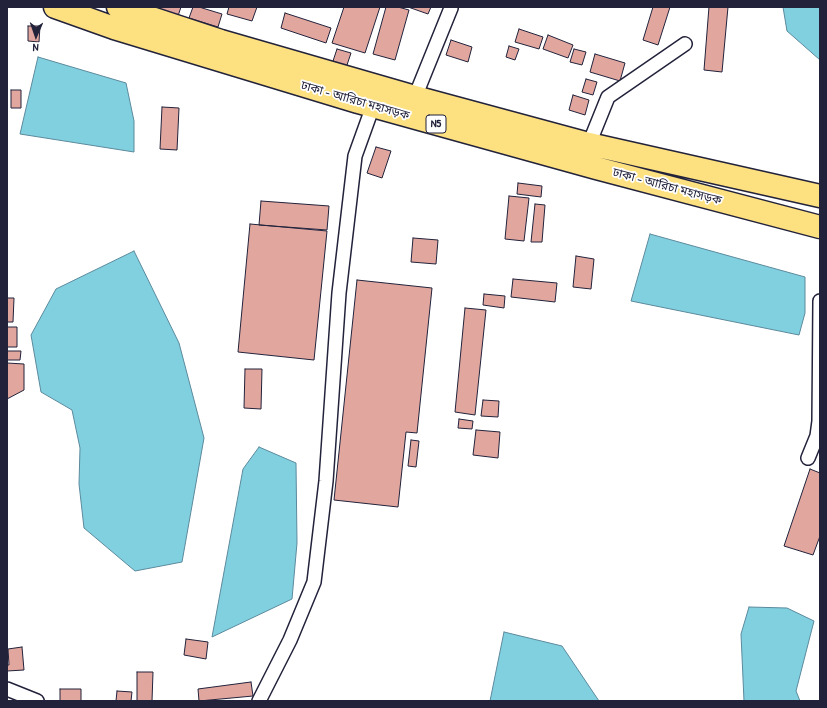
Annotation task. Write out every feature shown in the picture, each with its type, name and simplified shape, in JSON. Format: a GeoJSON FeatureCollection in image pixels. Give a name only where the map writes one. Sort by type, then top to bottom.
{"type":"FeatureCollection","features":[{"type":"Feature","properties":{"kind":"highway","name":"ঢাকা - আরিচা মহাসড়ক"},"geometry":{"type":"LineString","coordinates":[[55,7],[114,28],[372,106],[820,227]]}},
{"type":"Feature","properties":{"kind":"highway","name":"N5"},"geometry":{"type":"LineString","coordinates":[[118,7],[221,41],[415,97],[589,144],[820,196]]}},
{"type":"Feature","properties":{"kind":"street"},"geometry":{"type":"LineString","coordinates":[[415,97],[451,8]]}},
{"type":"Feature","properties":{"kind":"street"},"geometry":{"type":"LineString","coordinates":[[589,144],[608,97],[685,44]]}},
{"type":"Feature","properties":{"kind":"street"},"geometry":{"type":"LineString","coordinates":[[259,701],[290,640],[314,582],[326,481],[339,293],[355,156],[372,106]]}},
{"type":"Feature","properties":{"kind":"street"},"geometry":{"type":"LineString","coordinates":[[808,458],[817,436],[819,421],[820,302]]}},
{"type":"Feature","properties":{"kind":"street"},"geometry":{"type":"LineString","coordinates":[[7,689],[37,701]]}},
{"type":"Feature","properties":{"kind":"water"},"geometry":{"type":"Polygon","coordinates":[[[783,7],[820,7],[820,60],[787,31],[783,7]]]}},
{"type":"Feature","properties":{"kind":"water"},"geometry":{"type":"Polygon","coordinates":[[[38,57],[126,83],[134,121],[134,152],[20,134],[38,57]]]}},
{"type":"Feature","properties":{"kind":"water"},"geometry":{"type":"Polygon","coordinates":[[[650,234],[805,277],[805,313],[799,335],[631,301],[650,234]]]}},
{"type":"Feature","properties":{"kind":"water"},"geometry":{"type":"Polygon","coordinates":[[[134,251],[179,343],[204,438],[182,562],[135,571],[84,528],[79,484],[80,448],[72,410],[41,392],[31,335],[56,289],[134,251]]]}},
{"type":"Feature","properties":{"kind":"water"},"geometry":{"type":"Polygon","coordinates":[[[259,447],[296,463],[297,543],[292,599],[212,637],[243,469],[259,447]]]}},
{"type":"Feature","properties":{"kind":"water"},"geometry":{"type":"Polygon","coordinates":[[[749,607],[787,608],[814,621],[796,691],[800,701],[744,701],[741,634],[749,607]]]}},
{"type":"Feature","properties":{"kind":"water"},"geometry":{"type":"Polygon","coordinates":[[[504,632],[562,646],[599,701],[490,701],[504,632]]]}},
{"type":"Feature","properties":{"kind":"building"},"geometry":{"type":"Polygon","coordinates":[[[152,7],[181,7],[177,19],[152,7]]]}},
{"type":"Feature","properties":{"kind":"building"},"geometry":{"type":"Polygon","coordinates":[[[193,7],[199,7],[222,14],[218,27],[189,18],[193,7]]]}},
{"type":"Feature","properties":{"kind":"building"},"geometry":{"type":"Polygon","coordinates":[[[229,7],[257,7],[252,21],[227,14],[229,7]]]}},
{"type":"Feature","properties":{"kind":"building"},"geometry":{"type":"Polygon","coordinates":[[[344,7],[380,7],[365,53],[332,43],[344,7]]]}},
{"type":"Feature","properties":{"kind":"building"},"geometry":{"type":"Polygon","coordinates":[[[386,7],[398,7],[409,10],[395,60],[373,54],[386,7]]]}},
{"type":"Feature","properties":{"kind":"building"},"geometry":{"type":"Polygon","coordinates":[[[408,7],[431,7],[428,14],[408,7]]]}},
{"type":"Feature","properties":{"kind":"building"},"geometry":{"type":"Polygon","coordinates":[[[653,7],[670,7],[658,45],[643,40],[653,7]]]}},
{"type":"Feature","properties":{"kind":"building"},"geometry":{"type":"Polygon","coordinates":[[[709,7],[728,7],[722,72],[704,70],[709,7]]]}},
{"type":"Feature","properties":{"kind":"building"},"geometry":{"type":"Polygon","coordinates":[[[285,13],[331,28],[326,43],[281,28],[285,13]]]}},
{"type":"Feature","properties":{"kind":"building"},"geometry":{"type":"Polygon","coordinates":[[[28,26],[40,26],[39,42],[28,41],[28,26]]]}},
{"type":"Feature","properties":{"kind":"building"},"geometry":{"type":"Polygon","coordinates":[[[519,29],[543,37],[539,49],[515,42],[519,29]]]}},
{"type":"Feature","properties":{"kind":"building"},"geometry":{"type":"Polygon","coordinates":[[[548,35],[573,45],[568,58],[543,49],[548,35]]]}},
{"type":"Feature","properties":{"kind":"building"},"geometry":{"type":"Polygon","coordinates":[[[451,40],[472,47],[468,62],[446,55],[451,40]]]}},
{"type":"Feature","properties":{"kind":"building"},"geometry":{"type":"Polygon","coordinates":[[[509,46],[519,49],[515,60],[506,57],[509,46]]]}},
{"type":"Feature","properties":{"kind":"building"},"geometry":{"type":"Polygon","coordinates":[[[337,49],[351,53],[343,77],[329,73],[337,49]]]}},
{"type":"Feature","properties":{"kind":"building"},"geometry":{"type":"Polygon","coordinates":[[[574,49],[586,52],[582,65],[570,62],[574,49]]]}},
{"type":"Feature","properties":{"kind":"building"},"geometry":{"type":"Polygon","coordinates":[[[595,54],[625,63],[620,81],[590,72],[595,54]]]}},
{"type":"Feature","properties":{"kind":"building"},"geometry":{"type":"Polygon","coordinates":[[[586,79],[597,82],[593,95],[582,92],[586,79]]]}},
{"type":"Feature","properties":{"kind":"building"},"geometry":{"type":"Polygon","coordinates":[[[11,90],[21,90],[21,108],[11,108],[11,90]]]}},
{"type":"Feature","properties":{"kind":"building"},"geometry":{"type":"Polygon","coordinates":[[[573,95],[589,100],[585,115],[569,110],[573,95]]]}},
{"type":"Feature","properties":{"kind":"building"},"geometry":{"type":"Polygon","coordinates":[[[162,107],[179,108],[177,150],[160,149],[162,107]]]}},
{"type":"Feature","properties":{"kind":"building"},"geometry":{"type":"Polygon","coordinates":[[[376,147],[391,151],[382,178],[367,173],[376,147]]]}},
{"type":"Feature","properties":{"kind":"building"},"geometry":{"type":"Polygon","coordinates":[[[518,183],[542,186],[541,197],[517,194],[518,183]]]}},
{"type":"Feature","properties":{"kind":"building"},"geometry":{"type":"Polygon","coordinates":[[[509,196],[529,198],[524,241],[505,239],[509,196]]]}},
{"type":"Feature","properties":{"kind":"building"},"geometry":{"type":"Polygon","coordinates":[[[261,201],[329,206],[327,230],[259,225],[261,201]]]}},
{"type":"Feature","properties":{"kind":"building"},"geometry":{"type":"Polygon","coordinates":[[[535,204],[545,205],[542,242],[531,242],[535,204]]]}},
{"type":"Feature","properties":{"kind":"building"},"geometry":{"type":"Polygon","coordinates":[[[250,224],[327,231],[314,360],[238,352],[250,224]]]}},
{"type":"Feature","properties":{"kind":"building"},"geometry":{"type":"Polygon","coordinates":[[[413,238],[438,240],[436,264],[411,262],[413,238]]]}},
{"type":"Feature","properties":{"kind":"building"},"geometry":{"type":"Polygon","coordinates":[[[576,256],[594,259],[591,289],[573,287],[576,256]]]}},
{"type":"Feature","properties":{"kind":"building"},"geometry":{"type":"Polygon","coordinates":[[[513,279],[557,283],[555,302],[511,297],[513,279]]]}},
{"type":"Feature","properties":{"kind":"building"},"geometry":{"type":"Polygon","coordinates":[[[357,280],[432,288],[417,433],[406,432],[398,507],[334,500],[357,280]]]}},
{"type":"Feature","properties":{"kind":"building"},"geometry":{"type":"Polygon","coordinates":[[[484,294],[505,296],[504,308],[483,305],[484,294]]]}},
{"type":"Feature","properties":{"kind":"building"},"geometry":{"type":"Polygon","coordinates":[[[7,298],[14,298],[13,322],[7,322],[7,298]]]}},
{"type":"Feature","properties":{"kind":"building"},"geometry":{"type":"Polygon","coordinates":[[[465,308],[486,310],[475,415],[455,412],[465,308]]]}},
{"type":"Feature","properties":{"kind":"building"},"geometry":{"type":"Polygon","coordinates":[[[7,327],[17,327],[17,347],[7,347],[7,327]]]}},
{"type":"Feature","properties":{"kind":"building"},"geometry":{"type":"Polygon","coordinates":[[[7,351],[21,351],[20,360],[7,360],[7,351]]]}},
{"type":"Feature","properties":{"kind":"building"},"geometry":{"type":"Polygon","coordinates":[[[7,363],[24,364],[24,390],[7,399],[7,363]]]}},
{"type":"Feature","properties":{"kind":"building"},"geometry":{"type":"Polygon","coordinates":[[[245,369],[262,369],[261,409],[244,408],[245,369]]]}},
{"type":"Feature","properties":{"kind":"building"},"geometry":{"type":"Polygon","coordinates":[[[483,400],[499,401],[498,417],[481,416],[483,400]]]}},
{"type":"Feature","properties":{"kind":"building"},"geometry":{"type":"Polygon","coordinates":[[[459,419],[473,421],[472,429],[458,428],[459,419]]]}},
{"type":"Feature","properties":{"kind":"building"},"geometry":{"type":"Polygon","coordinates":[[[476,430],[500,432],[498,458],[473,455],[476,430]]]}},
{"type":"Feature","properties":{"kind":"building"},"geometry":{"type":"Polygon","coordinates":[[[411,440],[419,441],[416,467],[408,466],[411,440]]]}},
{"type":"Feature","properties":{"kind":"building"},"geometry":{"type":"Polygon","coordinates":[[[810,469],[820,473],[820,536],[813,555],[784,546],[810,469]]]}},
{"type":"Feature","properties":{"kind":"building"},"geometry":{"type":"Polygon","coordinates":[[[186,639],[208,642],[206,659],[184,655],[186,639]]]}},
{"type":"Feature","properties":{"kind":"building"},"geometry":{"type":"Polygon","coordinates":[[[22,647],[24,670],[7,671],[7,665],[9,665],[8,649],[22,647]]]}},
{"type":"Feature","properties":{"kind":"building"},"geometry":{"type":"Polygon","coordinates":[[[137,672],[153,672],[152,701],[137,701],[137,672]]]}},
{"type":"Feature","properties":{"kind":"building"},"geometry":{"type":"Polygon","coordinates":[[[251,682],[253,696],[199,701],[198,689],[251,682]]]}},
{"type":"Feature","properties":{"kind":"building"},"geometry":{"type":"Polygon","coordinates":[[[60,689],[81,689],[81,701],[60,701],[60,689]]]}},
{"type":"Feature","properties":{"kind":"building"},"geometry":{"type":"Polygon","coordinates":[[[117,691],[132,692],[131,701],[116,701],[117,691]]]}}]}
